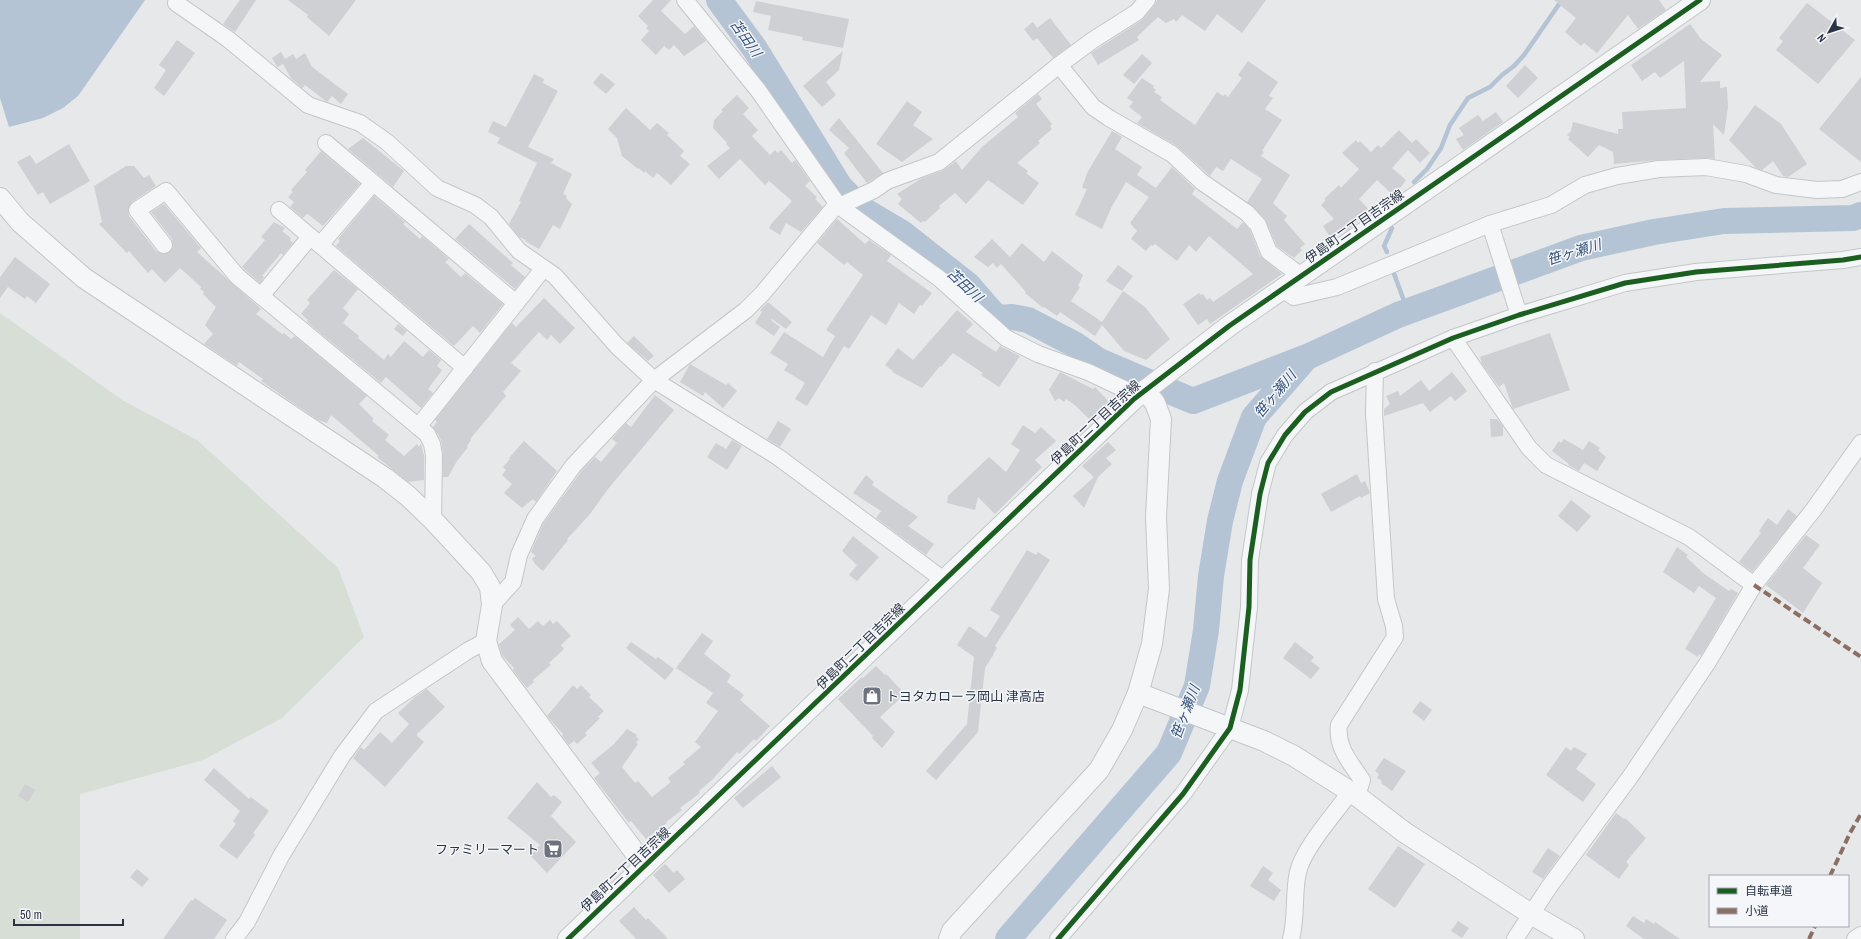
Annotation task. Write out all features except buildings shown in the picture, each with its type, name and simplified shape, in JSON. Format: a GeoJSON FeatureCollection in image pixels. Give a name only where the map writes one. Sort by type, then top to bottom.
{"type":"FeatureCollection","features":[{"type":"Feature","properties":{"kind":"street"},"geometry":{"type":"LineString","coordinates":[[685,0],[758,90],[842,205],[940,279],[1006,338],[1038,354],[1088,372],[1155,403],[1161,419],[1156,517],[1160,588],[1145,695],[1122,730],[1099,770],[952,931],[949,939]]}},
{"type":"Feature","properties":{"kind":"street"},"geometry":{"type":"LineString","coordinates":[[492,605],[513,582],[519,555],[535,519],[573,466],[654,380],[746,310],[762,294],[833,209],[866,194],[887,181],[939,162],[1059,65],[1093,40],[1137,12],[1147,0]]}},
{"type":"Feature","properties":{"kind":"street","name":"伊島町二丁目吉宗線"},"geometry":{"type":"LineString","coordinates":[[568,939],[1139,395],[1229,326],[1700,0]]}},
{"type":"Feature","properties":{"kind":"street"},"geometry":{"type":"LineString","coordinates":[[176,3],[228,39],[308,105],[360,123],[387,142],[437,188],[475,205],[491,217],[519,251],[555,276],[617,346],[654,380],[778,457],[945,581]]}},
{"type":"Feature","properties":{"kind":"street"},"geometry":{"type":"LineString","coordinates":[[1059,65],[1093,107],[1109,118],[1172,154],[1202,182],[1246,213],[1258,225],[1269,252],[1301,276]]}},
{"type":"Feature","properties":{"kind":"street"},"geometry":{"type":"LineString","coordinates":[[326,143],[516,303]]}},
{"type":"Feature","properties":{"kind":"street"},"geometry":{"type":"LineString","coordinates":[[1282,289],[1294,297],[1337,287],[1490,224],[1551,205],[1585,186],[1617,176],[1659,169],[1706,167],[1746,174],[1776,185],[1816,190],[1842,188],[1861,182]]}},
{"type":"Feature","properties":{"kind":"street"},"geometry":{"type":"LineString","coordinates":[[261,296],[373,183]]}},
{"type":"Feature","properties":{"kind":"street"},"geometry":{"type":"LineString","coordinates":[[164,244],[137,210],[166,191],[237,276],[427,434],[434,455],[433,520]]}},
{"type":"Feature","properties":{"kind":"street"},"geometry":{"type":"LineString","coordinates":[[0,198],[20,222],[84,278],[385,478],[433,520],[481,572],[490,587],[492,605],[486,641],[492,661],[646,866]]}},
{"type":"Feature","properties":{"kind":"street"},"geometry":{"type":"LineString","coordinates":[[280,210],[465,368]]}},
{"type":"Feature","properties":{"kind":"street"},"geometry":{"type":"LineString","coordinates":[[1490,224],[1518,312]]}},
{"type":"Feature","properties":{"kind":"street"},"geometry":{"type":"LineString","coordinates":[[1058,939],[1183,794],[1228,727],[1240,690],[1249,607],[1250,560],[1260,494],[1268,464],[1285,435],[1305,412],[1331,392],[1375,371],[1518,312],[1625,283],[1696,272],[1843,260],[1861,257]]}},
{"type":"Feature","properties":{"kind":"street"},"geometry":{"type":"LineString","coordinates":[[418,427],[543,269]]}},
{"type":"Feature","properties":{"kind":"street"},"geometry":{"type":"LineString","coordinates":[[1453,338],[1529,448],[1546,465],[1689,537],[1754,585]]}},
{"type":"Feature","properties":{"kind":"street"},"geometry":{"type":"LineString","coordinates":[[1291,939],[1294,929],[1298,871],[1305,855],[1354,794],[1362,780],[1340,746],[1338,735],[1339,725],[1395,637],[1394,626],[1386,599],[1374,413],[1375,371]]}},
{"type":"Feature","properties":{"kind":"street"},"geometry":{"type":"LineString","coordinates":[[1515,939],[1531,914],[1630,777],[1704,669],[1754,585],[1814,509],[1861,443]]}},
{"type":"Feature","properties":{"kind":"street"},"geometry":{"type":"LineString","coordinates":[[234,939],[247,922],[281,856],[342,756],[376,711],[469,650],[486,641]]}},
{"type":"Feature","properties":{"kind":"street"},"geometry":{"type":"LineString","coordinates":[[1145,695],[1264,741],[1294,756],[1354,794],[1404,832],[1531,914],[1574,939]]}},
{"type":"Feature","properties":{"kind":"street"},"geometry":{"type":"LineString","coordinates":[[1855,939],[1861,935]]}},
{"type":"Feature","properties":{"kind":"shaded area"},"geometry":{"type":"Polygon","coordinates":[[[0,313],[122,400],[197,440],[338,568],[364,637],[282,718],[203,760],[80,794],[80,939],[0,939],[0,313]]]}},
{"type":"Feature","properties":{"kind":"water"},"geometry":{"type":"Polygon","coordinates":[[[0,0],[145,0],[78,96],[63,108],[43,118],[9,127],[0,98],[0,0]]]}},
{"type":"Feature","properties":{"kind":"waterway","name":"苫田川"},"geometry":{"type":"LineString","coordinates":[[719,0],[755,49],[840,187],[863,210],[902,233],[968,285],[994,315],[1003,318],[1012,317],[1028,320],[1074,344],[1099,361],[1193,401],[1307,357],[1398,315],[1581,248],[1654,232],[1724,221],[1853,218],[1861,215]]}},
{"type":"Feature","properties":{"kind":"waterway"},"geometry":{"type":"LineString","coordinates":[[1414,182],[1427,169],[1441,148],[1450,125],[1468,98],[1490,87],[1514,66],[1524,55],[1562,0]]}},
{"type":"Feature","properties":{"kind":"waterway"},"geometry":{"type":"LineString","coordinates":[[1387,252],[1384,246],[1392,228]]}},
{"type":"Feature","properties":{"kind":"waterway"},"geometry":{"type":"LineString","coordinates":[[1392,268],[1408,312]]}},
{"type":"Feature","properties":{"kind":"waterway","name":"笹ヶ瀬川"},"geometry":{"type":"LineString","coordinates":[[1008,939],[1169,753],[1197,686],[1206,630],[1211,576],[1220,521],[1230,481],[1254,417],[1304,360]]}},
{"type":"Feature","properties":{"kind":"marked path"},"geometry":{"type":"LineString","coordinates":[[1754,585],[1861,657]]}},
{"type":"Feature","properties":{"kind":"marked path"},"geometry":{"type":"LineString","coordinates":[[1830,875],[1850,833],[1861,814]]}},
{"type":"Feature","properties":{"kind":"marked path"},"geometry":{"type":"LineString","coordinates":[[1809,939],[1815,927]]}},
{"type":"Feature","properties":{"kind":"cycle path"},"geometry":{"type":"LineString","coordinates":[[568,939],[1134,399],[1229,326],[1700,0]]}},
{"type":"Feature","properties":{"kind":"cycle path"},"geometry":{"type":"LineString","coordinates":[[1058,939],[1183,794],[1230,728],[1240,690],[1249,607],[1250,560],[1260,494],[1268,463],[1285,435],[1305,412],[1331,392],[1453,338],[1519,315],[1625,283],[1696,272],[1843,260],[1861,257]]}},
{"type":"Feature","properties":{"kind":"place","name":"トヨタカローラ岡山 津高店"},"geometry":{"type":"Point","coordinates":[872,696]}},
{"type":"Feature","properties":{"kind":"place","name":"ファミリーマート"},"geometry":{"type":"Point","coordinates":[553,849]}}]}
